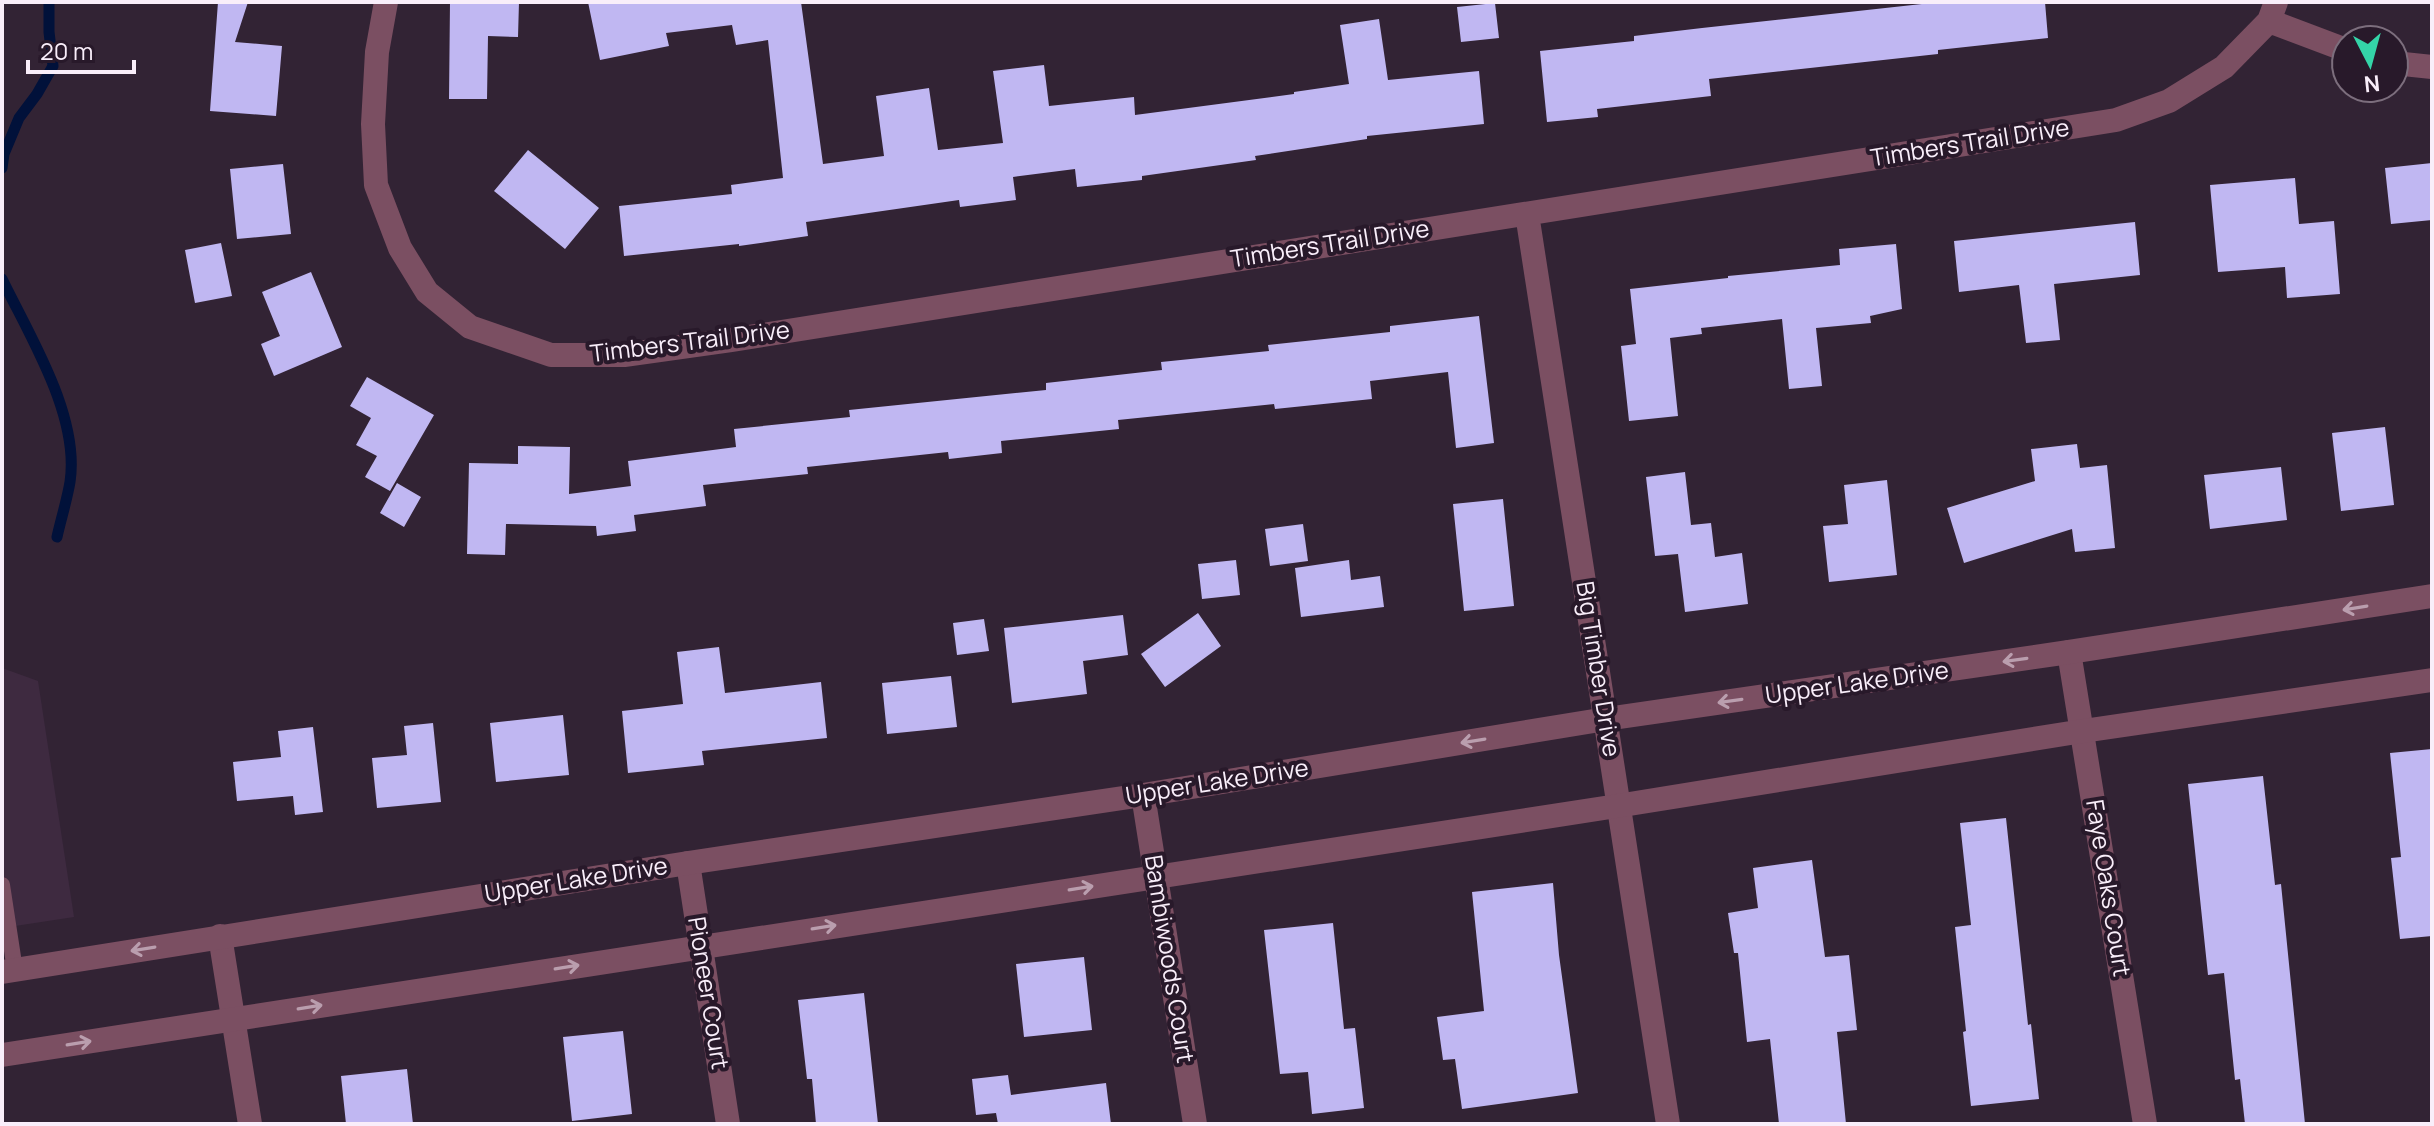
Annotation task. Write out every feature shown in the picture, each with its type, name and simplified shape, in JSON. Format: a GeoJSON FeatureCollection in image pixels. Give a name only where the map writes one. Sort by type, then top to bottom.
{"type":"FeatureCollection","features":[{"type":"Feature","properties":{"kind":"street","name":"Timbers Trail Drive"},"geometry":{"type":"LineString","coordinates":[[386,2],[377,52],[373,124],[376,185],[400,248],[427,292],[470,327],[551,355],[624,355],[731,340],[2116,120],[2169,101],[2224,67],[2273,12]]}},
{"type":"Feature","properties":{"kind":"street"},"geometry":{"type":"LineString","coordinates":[[2273,12],[2330,42]]}},
{"type":"Feature","properties":{"kind":"street"},"geometry":{"type":"LineString","coordinates":[[2410,65],[2432,67]]}},
{"type":"Feature","properties":{"kind":"street","name":"Big Timber Drive"},"geometry":{"type":"LineString","coordinates":[[1527,214],[1668,1124]]}},
{"type":"Feature","properties":{"kind":"street","name":"Upper Lake Drive"},"geometry":{"type":"LineString","coordinates":[[8,971],[688,863],[1143,795],[1606,719],[2432,596]]}},
{"type":"Feature","properties":{"kind":"street","name":"Faye Oaks Court"},"geometry":{"type":"LineString","coordinates":[[2069,652],[2145,1124]]}},
{"type":"Feature","properties":{"kind":"street"},"geometry":{"type":"LineString","coordinates":[[2,1055],[1617,806],[2083,731],[2432,680]]}},
{"type":"Feature","properties":{"kind":"street","name":"Bambiwoods Court"},"geometry":{"type":"LineString","coordinates":[[1143,795],[1195,1124]]}},
{"type":"Feature","properties":{"kind":"street","name":"Pioneer Court"},"geometry":{"type":"LineString","coordinates":[[688,863],[728,1124]]}},
{"type":"Feature","properties":{"kind":"street"},"geometry":{"type":"LineString","coordinates":[[220,936],[250,1124]]}},
{"type":"Feature","properties":{"kind":"lane"},"geometry":{"type":"LineString","coordinates":[[2,885],[8,971]]}},
{"type":"Feature","properties":{"kind":"shaded area"},"geometry":{"type":"Polygon","coordinates":[[[2,668],[38,681],[74,917],[2,928],[2,668]]]}},
{"type":"Feature","properties":{"kind":"building"},"geometry":{"type":"Polygon","coordinates":[[[218,2],[248,2],[235,42],[282,46],[276,116],[210,111],[218,2]]]}},
{"type":"Feature","properties":{"kind":"building"},"geometry":{"type":"Polygon","coordinates":[[[450,2],[519,2],[518,37],[488,36],[487,99],[449,99],[450,2]]]}},
{"type":"Feature","properties":{"kind":"building"},"geometry":{"type":"Polygon","coordinates":[[[588,2],[801,2],[823,164],[884,156],[876,96],[929,88],[938,150],[1003,143],[993,71],[1044,65],[1049,106],[1134,97],[1135,115],[1349,84],[1340,25],[1379,19],[1388,80],[1479,71],[1484,124],[1367,136],[1367,139],[1255,156],[1256,160],[1142,176],[1142,180],[1077,187],[1075,169],[1013,177],[1016,200],[960,207],[959,200],[806,222],[808,236],[739,246],[624,256],[619,206],[732,194],[731,185],[783,178],[768,40],[736,45],[732,25],[666,33],[669,46],[600,60],[588,2]]]}},
{"type":"Feature","properties":{"kind":"building"},"geometry":{"type":"Polygon","coordinates":[[[1940,2],[2045,2],[2048,38],[1938,50],[1938,54],[1709,79],[1711,96],[1597,109],[1598,117],[1547,122],[1540,51],[1634,41],[1634,36],[1940,2]]]}},
{"type":"Feature","properties":{"kind":"building"},"geometry":{"type":"Polygon","coordinates":[[[1495,3],[1499,38],[1461,42],[1457,7],[1495,3]]]}},
{"type":"Feature","properties":{"kind":"building"},"geometry":{"type":"Polygon","coordinates":[[[528,150],[599,208],[565,249],[494,191],[528,150]]]}},
{"type":"Feature","properties":{"kind":"building"},"geometry":{"type":"Polygon","coordinates":[[[2432,163],[2432,220],[2391,224],[2385,168],[2432,163]]]}},
{"type":"Feature","properties":{"kind":"building"},"geometry":{"type":"Polygon","coordinates":[[[283,164],[291,234],[237,239],[230,169],[283,164]]]}},
{"type":"Feature","properties":{"kind":"building"},"geometry":{"type":"Polygon","coordinates":[[[2295,178],[2299,224],[2334,221],[2340,294],[2287,298],[2285,267],[2218,272],[2210,185],[2295,178]]]}},
{"type":"Feature","properties":{"kind":"building"},"geometry":{"type":"Polygon","coordinates":[[[2135,222],[2140,275],[2054,284],[2060,340],[2026,343],[2019,285],[1959,292],[1954,241],[2135,222]]]}},
{"type":"Feature","properties":{"kind":"building"},"geometry":{"type":"Polygon","coordinates":[[[221,243],[232,296],[195,303],[185,250],[221,243]]]}},
{"type":"Feature","properties":{"kind":"building"},"geometry":{"type":"Polygon","coordinates":[[[1896,244],[1902,309],[1870,316],[1871,323],[1816,328],[1822,386],[1789,389],[1782,319],[1701,328],[1702,334],[1670,338],[1678,416],[1629,421],[1621,346],[1636,344],[1630,289],[1840,265],[1839,249],[1896,244]]]}},
{"type":"Feature","properties":{"kind":"building"},"geometry":{"type":"Polygon","coordinates":[[[311,272],[342,347],[274,376],[261,344],[280,336],[262,292],[311,272]]]}},
{"type":"Feature","properties":{"kind":"building"},"geometry":{"type":"Polygon","coordinates":[[[1479,316],[1494,443],[1456,448],[1448,372],[1370,381],[1372,399],[1275,409],[1274,404],[1118,420],[1119,429],[1001,441],[1002,453],[949,459],[948,452],[807,467],[808,474],[703,485],[706,506],[634,515],[636,531],[597,536],[596,526],[506,524],[505,555],[467,554],[469,463],[518,464],[518,446],[570,447],[569,494],[631,486],[628,461],[736,447],[734,429],[850,417],[849,410],[1046,390],[1046,383],[1162,370],[1161,362],[1269,351],[1268,345],[1390,332],[1390,326],[1479,316]]]}},
{"type":"Feature","properties":{"kind":"building"},"geometry":{"type":"Polygon","coordinates":[[[367,377],[434,415],[390,491],[365,477],[377,456],[356,445],[371,418],[350,406],[367,377]]]}},
{"type":"Feature","properties":{"kind":"building"},"geometry":{"type":"Polygon","coordinates":[[[2385,427],[2394,505],[2341,511],[2332,433],[2385,427]]]}},
{"type":"Feature","properties":{"kind":"building"},"geometry":{"type":"Polygon","coordinates":[[[2077,444],[2080,468],[2107,465],[2115,548],[2075,552],[2072,529],[1964,563],[1947,508],[2035,481],[2031,449],[2077,444]]]}},
{"type":"Feature","properties":{"kind":"building"},"geometry":{"type":"Polygon","coordinates":[[[2281,467],[2287,520],[2210,529],[2204,475],[2281,467]]]}},
{"type":"Feature","properties":{"kind":"building"},"geometry":{"type":"Polygon","coordinates":[[[1685,472],[1691,525],[1711,523],[1715,557],[1742,553],[1748,604],[1685,612],[1678,554],[1655,556],[1646,477],[1685,472]]]}},
{"type":"Feature","properties":{"kind":"building"},"geometry":{"type":"Polygon","coordinates":[[[1887,480],[1897,575],[1829,582],[1823,526],[1848,524],[1844,485],[1887,480]]]}},
{"type":"Feature","properties":{"kind":"building"},"geometry":{"type":"Polygon","coordinates":[[[397,483],[421,497],[404,527],[380,513],[397,483]]]}},
{"type":"Feature","properties":{"kind":"building"},"geometry":{"type":"Polygon","coordinates":[[[1503,499],[1514,606],[1464,611],[1453,504],[1503,499]]]}},
{"type":"Feature","properties":{"kind":"building"},"geometry":{"type":"Polygon","coordinates":[[[1303,524],[1308,561],[1270,566],[1265,529],[1303,524]]]}},
{"type":"Feature","properties":{"kind":"building"},"geometry":{"type":"Polygon","coordinates":[[[1236,560],[1240,595],[1202,599],[1198,564],[1236,560]]]}},
{"type":"Feature","properties":{"kind":"building"},"geometry":{"type":"Polygon","coordinates":[[[1349,560],[1351,580],[1380,576],[1384,607],[1301,617],[1295,568],[1349,560]]]}},
{"type":"Feature","properties":{"kind":"building"},"geometry":{"type":"Polygon","coordinates":[[[1198,613],[1221,646],[1165,687],[1141,654],[1198,613]]]}},
{"type":"Feature","properties":{"kind":"building"},"geometry":{"type":"Polygon","coordinates":[[[1123,615],[1128,655],[1083,661],[1087,694],[1012,703],[1004,628],[1123,615]]]}},
{"type":"Feature","properties":{"kind":"building"},"geometry":{"type":"Polygon","coordinates":[[[984,619],[989,651],[957,655],[953,623],[984,619]]]}},
{"type":"Feature","properties":{"kind":"building"},"geometry":{"type":"Polygon","coordinates":[[[719,647],[725,693],[821,682],[827,738],[702,751],[704,765],[628,773],[622,711],[683,704],[677,652],[719,647]]]}},
{"type":"Feature","properties":{"kind":"building"},"geometry":{"type":"Polygon","coordinates":[[[951,676],[957,727],[887,734],[882,683],[951,676]]]}},
{"type":"Feature","properties":{"kind":"building"},"geometry":{"type":"Polygon","coordinates":[[[563,715],[569,775],[496,782],[490,723],[563,715]]]}},
{"type":"Feature","properties":{"kind":"building"},"geometry":{"type":"Polygon","coordinates":[[[433,723],[441,802],[377,808],[372,758],[407,755],[404,726],[433,723]]]}},
{"type":"Feature","properties":{"kind":"building"},"geometry":{"type":"Polygon","coordinates":[[[313,727],[323,812],[295,815],[293,796],[237,801],[233,762],[281,757],[278,731],[313,727]]]}},
{"type":"Feature","properties":{"kind":"building"},"geometry":{"type":"Polygon","coordinates":[[[2432,749],[2432,936],[2400,939],[2391,858],[2401,857],[2390,753],[2432,749]]]}},
{"type":"Feature","properties":{"kind":"building"},"geometry":{"type":"Polygon","coordinates":[[[2263,776],[2275,885],[2281,884],[2305,1124],[2245,1124],[2240,1079],[2235,1080],[2224,973],[2208,975],[2188,784],[2263,776]]]}},
{"type":"Feature","properties":{"kind":"building"},"geometry":{"type":"Polygon","coordinates":[[[2006,818],[2039,1099],[1971,1106],[1955,927],[1971,925],[1960,823],[2006,818]]]}},
{"type":"Feature","properties":{"kind":"building"},"geometry":{"type":"Polygon","coordinates":[[[1812,860],[1825,957],[1849,955],[1857,1030],[1837,1032],[1846,1124],[1779,1124],[1770,1039],[1747,1042],[1738,953],[1734,953],[1728,913],[1758,908],[1753,868],[1812,860]]]}},
{"type":"Feature","properties":{"kind":"building"},"geometry":{"type":"Polygon","coordinates":[[[1553,883],[1559,955],[1578,1093],[1462,1109],[1455,1059],[1443,1060],[1437,1017],[1484,1011],[1472,892],[1553,883]]]}},
{"type":"Feature","properties":{"kind":"building"},"geometry":{"type":"Polygon","coordinates":[[[1333,923],[1344,1029],[1355,1028],[1364,1108],[1312,1114],[1308,1072],[1280,1074],[1264,930],[1333,923]]]}},
{"type":"Feature","properties":{"kind":"building"},"geometry":{"type":"Polygon","coordinates":[[[1084,957],[1092,1030],[1024,1037],[1016,964],[1084,957]]]}},
{"type":"Feature","properties":{"kind":"building"},"geometry":{"type":"Polygon","coordinates":[[[864,993],[878,1124],[816,1124],[812,1079],[807,1079],[798,1000],[864,993]]]}},
{"type":"Feature","properties":{"kind":"building"},"geometry":{"type":"Polygon","coordinates":[[[623,1031],[632,1114],[572,1121],[563,1037],[623,1031]]]}},
{"type":"Feature","properties":{"kind":"building"},"geometry":{"type":"Polygon","coordinates":[[[407,1069],[413,1124],[346,1124],[341,1076],[407,1069]]]}},
{"type":"Feature","properties":{"kind":"building"},"geometry":{"type":"Polygon","coordinates":[[[1008,1075],[1011,1095],[1106,1083],[1111,1124],[998,1124],[996,1113],[976,1115],[972,1079],[1008,1075]]]}},
{"type":"Feature","properties":{"kind":"waterway"},"geometry":{"type":"LineString","coordinates":[[2,168],[4,154],[19,118],[53,66],[49,2]]}},
{"type":"Feature","properties":{"kind":"waterway"},"geometry":{"type":"LineString","coordinates":[[2,279],[50,378],[68,431],[70,482],[57,537]]}}]}
